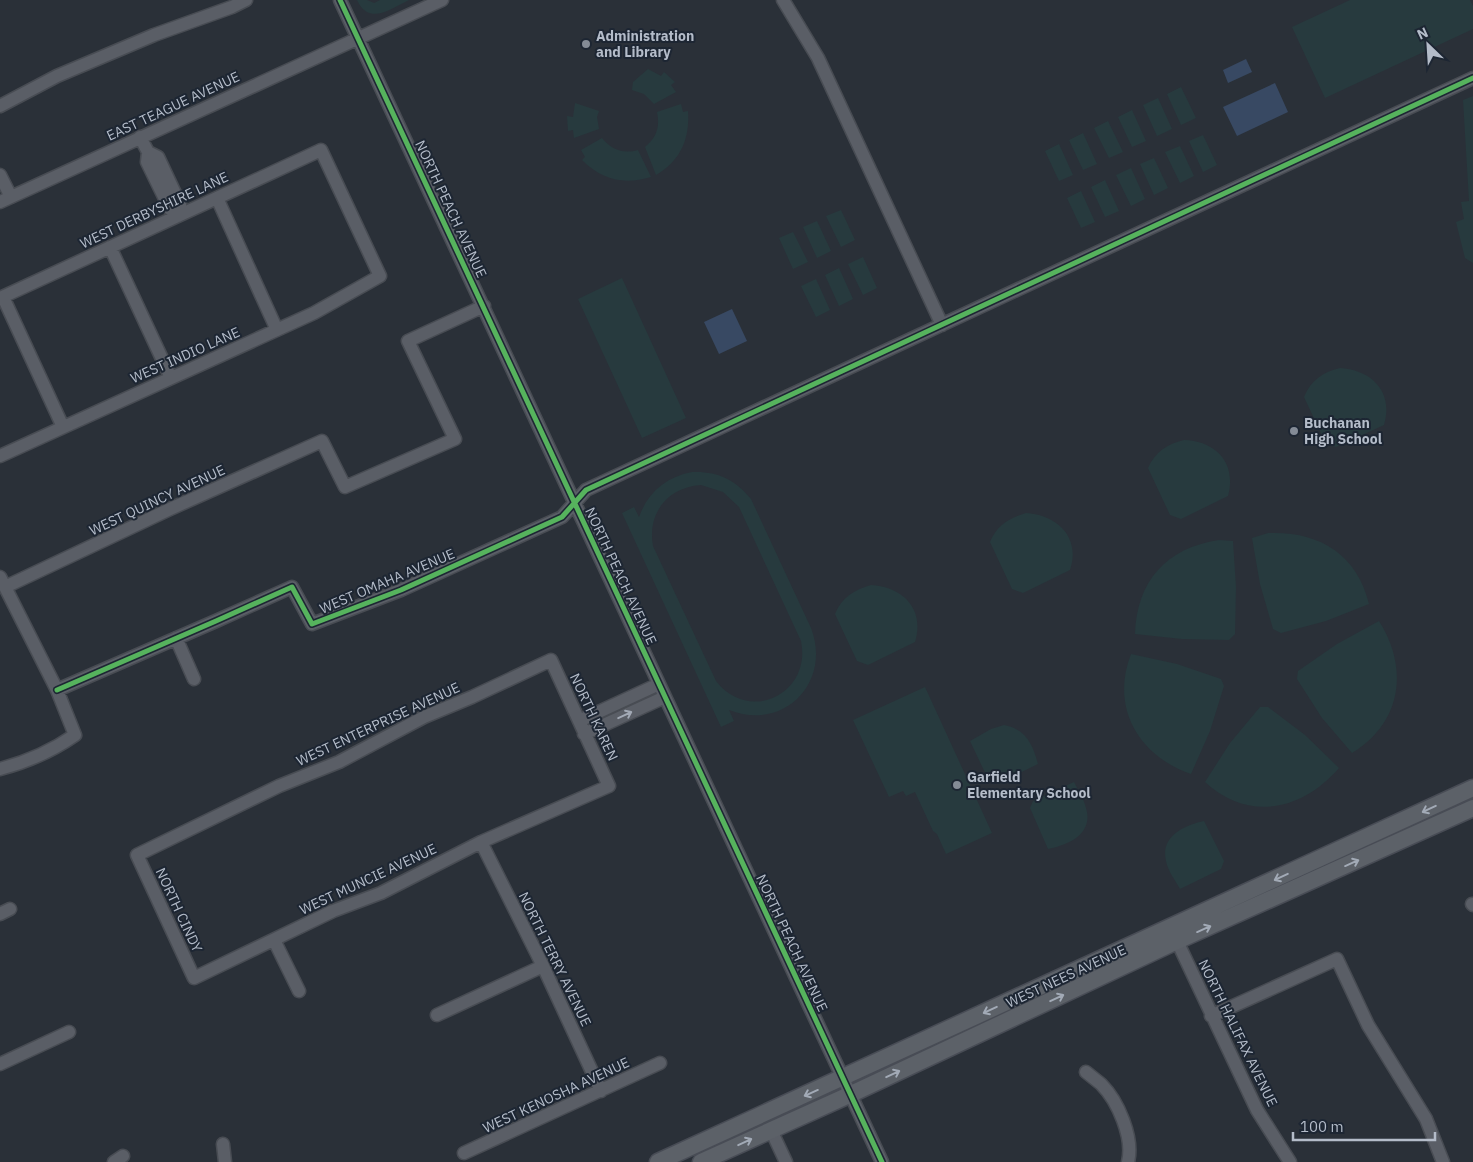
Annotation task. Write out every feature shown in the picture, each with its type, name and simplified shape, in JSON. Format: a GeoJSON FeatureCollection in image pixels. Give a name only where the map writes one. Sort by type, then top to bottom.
{"type":"FeatureCollection","features":[{"type":"Feature","properties":{"kind":"main road","name":"WEST NEES AVENUE"},"geometry":{"type":"LineString","coordinates":[[658,1162],[1473,788]]}},
{"type":"Feature","properties":{"kind":"main road","name":"WEST NEES AVENUE"},"geometry":{"type":"LineString","coordinates":[[701,1162],[1177,941],[1473,808]]}},
{"type":"Feature","properties":{"kind":"street"},"geometry":{"type":"LineString","coordinates":[[0,106],[58,76],[154,35],[232,7],[246,0]]}},
{"type":"Feature","properties":{"kind":"street","name":"NORTH PEACH AVENUE"},"geometry":{"type":"LineString","coordinates":[[340,0],[882,1162]]}},
{"type":"Feature","properties":{"kind":"street","name":"EAST TEAGUE AVENUE"},"geometry":{"type":"LineString","coordinates":[[5,199],[442,0]]}},
{"type":"Feature","properties":{"kind":"street"},"geometry":{"type":"LineString","coordinates":[[783,0],[818,58],[942,325]]}},
{"type":"Feature","properties":{"kind":"street"},"geometry":{"type":"LineString","coordinates":[[575,503],[586,490],[1473,78]]}},
{"type":"Feature","properties":{"kind":"street"},"geometry":{"type":"LineString","coordinates":[[140,137],[148,157],[144,174],[148,182],[163,183]]}},
{"type":"Feature","properties":{"kind":"street","name":"WEST DERBYSHIRE LANE"},"geometry":{"type":"LineString","coordinates":[[1,298],[322,150],[380,276]]}},
{"type":"Feature","properties":{"kind":"street"},"geometry":{"type":"LineString","coordinates":[[148,157],[158,157],[170,210],[178,216]]}},
{"type":"Feature","properties":{"kind":"street"},"geometry":{"type":"LineString","coordinates":[[0,175],[5,199]]}},
{"type":"Feature","properties":{"kind":"street"},"geometry":{"type":"LineString","coordinates":[[217,198],[277,330]]}},
{"type":"Feature","properties":{"kind":"street"},"geometry":{"type":"LineString","coordinates":[[110,247],[171,378]]}},
{"type":"Feature","properties":{"kind":"street","name":"WEST INDIO LANE"},"geometry":{"type":"LineString","coordinates":[[0,456],[314,313],[380,276]]}},
{"type":"Feature","properties":{"kind":"street"},"geometry":{"type":"LineString","coordinates":[[1,298],[63,427]]}},
{"type":"Feature","properties":{"kind":"street","name":"WEST QUINCY AVENUE"},"geometry":{"type":"LineString","coordinates":[[2,582],[322,442],[345,487],[455,439],[408,341],[484,306]]}},
{"type":"Feature","properties":{"kind":"street","name":"WEST OMAHA AVENUE"},"geometry":{"type":"LineString","coordinates":[[57,690],[292,587],[312,624],[328,619],[401,590],[562,517],[575,503]]}},
{"type":"Feature","properties":{"kind":"street"},"geometry":{"type":"LineString","coordinates":[[0,769],[33,758],[61,745],[75,735],[57,690],[2,582]]}},
{"type":"Feature","properties":{"kind":"street"},"geometry":{"type":"LineString","coordinates":[[176,638],[194,679]]}},
{"type":"Feature","properties":{"kind":"street","name":"NORTH KAREN"},"geometry":{"type":"LineString","coordinates":[[551,660],[609,786]]}},
{"type":"Feature","properties":{"kind":"street","name":"WEST ENTERPRISE AVENUE"},"geometry":{"type":"LineString","coordinates":[[137,854],[279,786],[339,762],[424,717],[551,660]]}},
{"type":"Feature","properties":{"kind":"street"},"geometry":{"type":"LineString","coordinates":[[579,721],[659,684]]}},
{"type":"Feature","properties":{"kind":"street"},"geometry":{"type":"LineString","coordinates":[[584,734],[665,697]]}},
{"type":"Feature","properties":{"kind":"street","name":"WEST MUNCIE AVENUE"},"geometry":{"type":"LineString","coordinates":[[194,978],[333,911],[381,893],[481,842],[609,786]]}},
{"type":"Feature","properties":{"kind":"street"},"geometry":{"type":"LineString","coordinates":[[1450,819],[1473,801]]}},
{"type":"Feature","properties":{"kind":"street","name":"NORTH TERRY AVENUE"},"geometry":{"type":"LineString","coordinates":[[481,842],[543,966],[601,1091]]}},
{"type":"Feature","properties":{"kind":"street","name":"NORTH CINDY"},"geometry":{"type":"LineString","coordinates":[[137,854],[194,978]]}},
{"type":"Feature","properties":{"kind":"street"},"geometry":{"type":"LineString","coordinates":[[274,940],[299,991]]}},
{"type":"Feature","properties":{"kind":"street","name":"NORTH HALIFAX AVENUE"},"geometry":{"type":"LineString","coordinates":[[1177,941],[1256,1110],[1290,1162]]}},
{"type":"Feature","properties":{"kind":"street"},"geometry":{"type":"LineString","coordinates":[[1211,1016],[1338,959],[1368,1025],[1426,1119],[1443,1162]]}},
{"type":"Feature","properties":{"kind":"street"},"geometry":{"type":"LineString","coordinates":[[437,1016],[543,966]]}},
{"type":"Feature","properties":{"kind":"street"},"geometry":{"type":"LineString","coordinates":[[0,1064],[69,1032]]}},
{"type":"Feature","properties":{"kind":"street","name":"WEST KENOSHA AVENUE"},"geometry":{"type":"LineString","coordinates":[[464,1159],[660,1063]]}},
{"type":"Feature","properties":{"kind":"street"},"geometry":{"type":"LineString","coordinates":[[1086,1072],[1101,1084],[1112,1098],[1125,1126],[1130,1143],[1128,1162]]}},
{"type":"Feature","properties":{"kind":"street"},"geometry":{"type":"LineString","coordinates":[[771,1130],[786,1162]]}},
{"type":"Feature","properties":{"kind":"street"},"geometry":{"type":"LineString","coordinates":[[224,1144],[225,1162]]}},
{"type":"Feature","properties":{"kind":"green space"},"geometry":{"type":"Polygon","coordinates":[[[357,0],[367,0],[374,3],[380,0],[409,0],[387,11],[374,14],[362,8],[357,0]]]}},
{"type":"Feature","properties":{"kind":"green space"},"geometry":{"type":"Polygon","coordinates":[[[1350,0],[1470,0],[1473,6],[1473,29],[1325,98],[1292,27],[1350,0]]]}},
{"type":"Feature","properties":{"kind":"green space"},"geometry":{"type":"Polygon","coordinates":[[[648,69],[661,76],[664,72],[675,82],[671,85],[676,92],[654,104],[644,94],[632,90],[633,82],[648,69]]]}},
{"type":"Feature","properties":{"kind":"green space"},"geometry":{"type":"Polygon","coordinates":[[[1181,87],[1196,118],[1181,125],[1167,94],[1181,87]]]}},
{"type":"Feature","properties":{"kind":"green space"},"geometry":{"type":"Polygon","coordinates":[[[1473,96],[1473,263],[1465,258],[1456,222],[1464,219],[1461,202],[1469,201],[1463,100],[1473,96]]]}},
{"type":"Feature","properties":{"kind":"green space"},"geometry":{"type":"Polygon","coordinates":[[[1158,98],[1172,129],[1157,136],[1143,105],[1158,98]]]}},
{"type":"Feature","properties":{"kind":"green space"},"geometry":{"type":"Polygon","coordinates":[[[575,103],[599,111],[597,117],[599,129],[574,138],[573,130],[568,131],[567,116],[573,117],[575,103]]]}},
{"type":"Feature","properties":{"kind":"green space"},"geometry":{"type":"Polygon","coordinates":[[[681,104],[683,112],[688,111],[687,130],[682,148],[672,163],[656,175],[645,147],[657,131],[657,112],[681,104]]]}},
{"type":"Feature","properties":{"kind":"green space"},"geometry":{"type":"Polygon","coordinates":[[[1132,110],[1146,141],[1132,147],[1118,117],[1132,110]]]}},
{"type":"Feature","properties":{"kind":"green space"},"geometry":{"type":"Polygon","coordinates":[[[1108,121],[1123,152],[1109,158],[1094,128],[1108,121]]]}},
{"type":"Feature","properties":{"kind":"green space"},"geometry":{"type":"Polygon","coordinates":[[[1083,133],[1097,164],[1083,170],[1069,140],[1083,133]]]}},
{"type":"Feature","properties":{"kind":"green space"},"geometry":{"type":"Polygon","coordinates":[[[1203,135],[1217,165],[1203,172],[1189,141],[1203,135]]]}},
{"type":"Feature","properties":{"kind":"green space"},"geometry":{"type":"Polygon","coordinates":[[[602,138],[610,146],[618,150],[627,152],[638,150],[651,177],[632,181],[614,179],[590,167],[582,160],[585,157],[581,150],[602,138]]]}},
{"type":"Feature","properties":{"kind":"green space"},"geometry":{"type":"Polygon","coordinates":[[[1059,144],[1073,175],[1059,181],[1045,151],[1059,144]]]}},
{"type":"Feature","properties":{"kind":"green space"},"geometry":{"type":"Polygon","coordinates":[[[1180,146],[1194,176],[1180,183],[1165,152],[1180,146]]]}},
{"type":"Feature","properties":{"kind":"green space"},"geometry":{"type":"Polygon","coordinates":[[[1154,158],[1168,188],[1154,195],[1140,164],[1154,158]]]}},
{"type":"Feature","properties":{"kind":"green space"},"geometry":{"type":"Polygon","coordinates":[[[1131,168],[1145,199],[1131,206],[1116,175],[1131,168]]]}},
{"type":"Feature","properties":{"kind":"green space"},"geometry":{"type":"Polygon","coordinates":[[[1105,180],[1119,211],[1105,217],[1091,187],[1105,180]]]}},
{"type":"Feature","properties":{"kind":"green space"},"geometry":{"type":"Polygon","coordinates":[[[1081,191],[1095,222],[1081,228],[1067,198],[1081,191]]]}},
{"type":"Feature","properties":{"kind":"green space"},"geometry":{"type":"Polygon","coordinates":[[[841,210],[855,240],[841,247],[826,216],[841,210]]]}},
{"type":"Feature","properties":{"kind":"green space"},"geometry":{"type":"Polygon","coordinates":[[[817,221],[831,251],[817,258],[803,227],[817,221]]]}},
{"type":"Feature","properties":{"kind":"green space"},"geometry":{"type":"Polygon","coordinates":[[[793,232],[808,262],[793,269],[779,238],[793,232]]]}},
{"type":"Feature","properties":{"kind":"green space"},"geometry":{"type":"Polygon","coordinates":[[[863,257],[877,288],[863,295],[848,264],[863,257]]]}},
{"type":"Feature","properties":{"kind":"green space"},"geometry":{"type":"Polygon","coordinates":[[[839,268],[853,299],[839,306],[825,275],[839,268]]]}},
{"type":"Feature","properties":{"kind":"green space"},"geometry":{"type":"Polygon","coordinates":[[[622,278],[686,418],[642,438],[578,299],[622,278]]]}},
{"type":"Feature","properties":{"kind":"green space"},"geometry":{"type":"Polygon","coordinates":[[[816,279],[830,310],[816,317],[801,286],[816,279]]]}},
{"type":"Feature","properties":{"kind":"green space"},"geometry":{"type":"Polygon","coordinates":[[[1340,368],[1361,373],[1377,384],[1386,402],[1386,413],[1384,425],[1336,447],[1326,444],[1304,397],[1314,381],[1328,372],[1340,368]]]}},
{"type":"Feature","properties":{"kind":"green space"},"geometry":{"type":"Polygon","coordinates":[[[1184,440],[1195,441],[1214,449],[1226,464],[1230,484],[1228,496],[1181,519],[1170,515],[1148,468],[1158,453],[1172,444],[1184,440]]]}},
{"type":"Feature","properties":{"kind":"green space"},"geometry":{"type":"Polygon","coordinates":[[[701,472],[717,475],[732,481],[751,499],[811,628],[816,648],[815,667],[809,683],[799,698],[785,708],[768,714],[749,715],[729,710],[734,721],[721,727],[622,513],[634,507],[639,517],[647,500],[659,487],[683,474],[701,472]],[[701,485],[689,487],[670,496],[662,504],[653,523],[653,546],[716,681],[730,694],[745,700],[760,701],[775,697],[788,688],[797,676],[802,660],[801,641],[739,507],[723,492],[701,485]]]}},
{"type":"Feature","properties":{"kind":"green space"},"geometry":{"type":"Polygon","coordinates":[[[1026,513],[1048,518],[1064,530],[1072,547],[1073,558],[1070,570],[1023,593],[1012,589],[990,542],[996,531],[1004,523],[1026,513]]]}},
{"type":"Feature","properties":{"kind":"green space"},"geometry":{"type":"Polygon","coordinates":[[[1268,533],[1286,533],[1303,536],[1319,541],[1333,549],[1355,571],[1363,586],[1369,604],[1326,621],[1281,633],[1273,629],[1260,584],[1252,538],[1268,533]]]}},
{"type":"Feature","properties":{"kind":"green space"},"geometry":{"type":"Polygon","coordinates":[[[1219,540],[1233,541],[1236,587],[1235,634],[1229,640],[1182,639],[1135,634],[1137,615],[1142,598],[1148,583],[1158,570],[1170,559],[1184,551],[1200,544],[1219,540]]]}},
{"type":"Feature","properties":{"kind":"green space"},"geometry":{"type":"Polygon","coordinates":[[[871,585],[893,590],[902,595],[914,610],[917,619],[917,630],[915,642],[868,665],[857,661],[835,614],[841,603],[849,595],[871,585]]]}},
{"type":"Feature","properties":{"kind":"green space"},"geometry":{"type":"Polygon","coordinates":[[[1379,621],[1389,639],[1394,657],[1397,676],[1396,693],[1382,726],[1369,741],[1352,753],[1322,718],[1297,679],[1298,671],[1337,644],[1379,621]]]}},
{"type":"Feature","properties":{"kind":"green space"},"geometry":{"type":"Polygon","coordinates":[[[1131,654],[1177,664],[1221,679],[1224,686],[1210,731],[1191,774],[1173,766],[1157,755],[1144,742],[1134,727],[1127,711],[1124,693],[1125,674],[1131,654]]]}},
{"type":"Feature","properties":{"kind":"green space"},"geometry":{"type":"Polygon","coordinates":[[[925,687],[992,833],[946,854],[915,792],[906,796],[903,791],[889,797],[853,720],[925,687]]]}},
{"type":"Feature","properties":{"kind":"green space"},"geometry":{"type":"Polygon","coordinates":[[[1260,707],[1268,707],[1305,735],[1339,768],[1324,783],[1292,802],[1274,806],[1239,803],[1222,795],[1205,782],[1230,743],[1260,707]]]}},
{"type":"Feature","properties":{"kind":"green space"},"geometry":{"type":"Polygon","coordinates":[[[1004,725],[1012,727],[1023,734],[1034,750],[1038,764],[997,784],[989,781],[970,741],[991,729],[1004,725]]]}},
{"type":"Feature","properties":{"kind":"green space"},"geometry":{"type":"Polygon","coordinates":[[[1074,782],[1085,805],[1086,825],[1078,837],[1064,845],[1048,849],[1030,808],[1033,801],[1074,782]]]}},
{"type":"Feature","properties":{"kind":"green space"},"geometry":{"type":"Polygon","coordinates":[[[1204,821],[1224,861],[1221,869],[1180,889],[1167,865],[1165,852],[1167,845],[1170,838],[1182,829],[1204,821]]]}},
{"type":"Feature","properties":{"kind":"water"},"geometry":{"type":"Polygon","coordinates":[[[1246,59],[1252,72],[1228,83],[1223,70],[1246,59]]]}},
{"type":"Feature","properties":{"kind":"water"},"geometry":{"type":"Polygon","coordinates":[[[1275,83],[1288,112],[1237,136],[1223,107],[1275,83]]]}},
{"type":"Feature","properties":{"kind":"water"},"geometry":{"type":"Polygon","coordinates":[[[732,309],[747,341],[719,354],[704,322],[732,309]]]}},
{"type":"Feature","properties":{"kind":"cycle path"},"geometry":{"type":"LineString","coordinates":[[340,0],[882,1162]]}},
{"type":"Feature","properties":{"kind":"cycle path"},"geometry":{"type":"LineString","coordinates":[[57,690],[292,587],[312,624],[401,590],[562,517],[586,490],[1473,78]]}},
{"type":"Feature","properties":{"kind":"place","name":"Administration and Library"},"geometry":{"type":"Point","coordinates":[586,44]}},
{"type":"Feature","properties":{"kind":"place","name":"Buchanan High School"},"geometry":{"type":"Point","coordinates":[1294,431]}},
{"type":"Feature","properties":{"kind":"place","name":"Garfield Elementary School"},"geometry":{"type":"Point","coordinates":[957,785]}}]}
